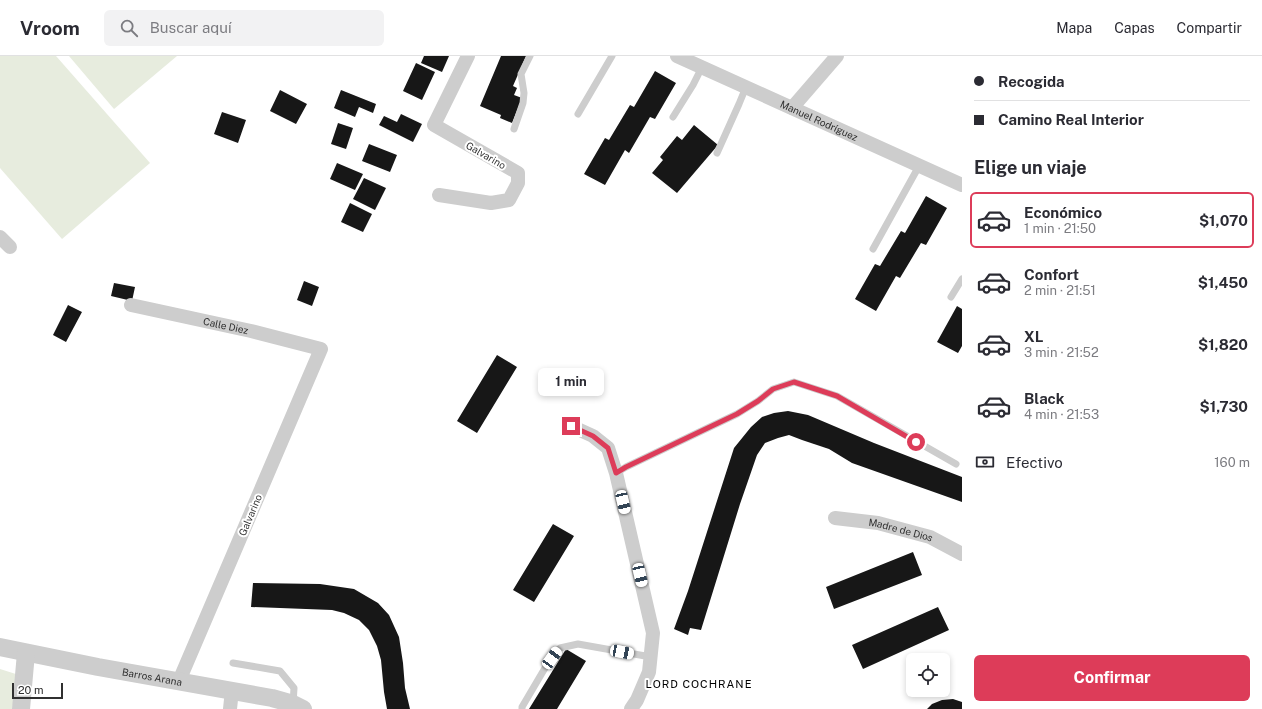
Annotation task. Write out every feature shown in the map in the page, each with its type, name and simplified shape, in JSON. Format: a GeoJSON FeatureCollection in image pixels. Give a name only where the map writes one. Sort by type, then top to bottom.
{"type":"FeatureCollection","features":[{"type":"Feature","properties":{"kind":"street","name":"Galvarino"},"geometry":{"type":"LineString","coordinates":[[439,195],[491,203],[509,200],[518,183],[518,173],[434,125],[468,56]]}},
{"type":"Feature","properties":{"kind":"street","name":"Manuel Rodríguez"},"geometry":{"type":"LineString","coordinates":[[677,56],[962,185]]}},
{"type":"Feature","properties":{"kind":"street"},"geometry":{"type":"LineString","coordinates":[[792,108],[837,56]]}},
{"type":"Feature","properties":{"kind":"street","name":"Calle Diez"},"geometry":{"type":"LineString","coordinates":[[131,305],[250,331],[321,349]]}},
{"type":"Feature","properties":{"kind":"street","name":"Galvarino"},"geometry":{"type":"LineString","coordinates":[[179,681],[321,349]]}},
{"type":"Feature","properties":{"kind":"street"},"geometry":{"type":"LineString","coordinates":[[571,426],[593,436],[608,448],[616,473],[653,633],[650,672],[637,700],[631,709]]}},
{"type":"Feature","properties":{"kind":"street","name":"Madre de Dios"},"geometry":{"type":"LineString","coordinates":[[835,518],[878,523],[930,537],[962,554]]}},
{"type":"Feature","properties":{"kind":"street","name":"Barros Arana"},"geometry":{"type":"LineString","coordinates":[[0,647],[232,690],[272,698],[298,706]]}},
{"type":"Feature","properties":{"kind":"street"},"geometry":{"type":"LineString","coordinates":[[21,709],[26,653]]}},
{"type":"Feature","properties":{"kind":"street"},"geometry":{"type":"LineString","coordinates":[[230,709],[232,690]]}},
{"type":"Feature","properties":{"kind":"lane"},"geometry":{"type":"LineString","coordinates":[[514,129],[523,103],[524,93],[521,74],[530,56]]}},
{"type":"Feature","properties":{"kind":"lane"},"geometry":{"type":"LineString","coordinates":[[578,114],[612,56]]}},
{"type":"Feature","properties":{"kind":"lane"},"geometry":{"type":"LineString","coordinates":[[673,117],[694,85],[702,67]]}},
{"type":"Feature","properties":{"kind":"lane"},"geometry":{"type":"LineString","coordinates":[[717,153],[746,87]]}},
{"type":"Feature","properties":{"kind":"lane"},"geometry":{"type":"LineString","coordinates":[[873,249],[919,166]]}},
{"type":"Feature","properties":{"kind":"lane"},"geometry":{"type":"LineString","coordinates":[[951,297],[962,279]]}},
{"type":"Feature","properties":{"kind":"lane"},"geometry":{"type":"LineString","coordinates":[[616,473],[737,414],[758,401],[773,389],[794,382],[837,396],[956,464]]}},
{"type":"Feature","properties":{"kind":"lane"},"geometry":{"type":"LineString","coordinates":[[522,709],[544,668],[560,648],[578,644],[651,657]]}},
{"type":"Feature","properties":{"kind":"lane"},"geometry":{"type":"LineString","coordinates":[[233,663],[280,671],[294,688],[298,706]]}},
{"type":"Feature","properties":{"kind":"shaded area"},"geometry":{"type":"Polygon","coordinates":[[[0,56],[56,56],[150,163],[62,239],[0,168],[0,56]]]}},
{"type":"Feature","properties":{"kind":"shaded area"},"geometry":{"type":"Polygon","coordinates":[[[69,56],[177,56],[114,109],[69,56]]]}},
{"type":"Feature","properties":{"kind":"shaded area"},"geometry":{"type":"Polygon","coordinates":[[[0,669],[19,675],[12,709],[0,709],[0,669]]]}},
{"type":"Feature","properties":{"kind":"building"},"geometry":{"type":"Polygon","coordinates":[[[424,56],[449,56],[442,72],[421,63],[424,56]]]}},
{"type":"Feature","properties":{"kind":"building"},"geometry":{"type":"Polygon","coordinates":[[[501,56],[526,56],[513,86],[517,88],[514,95],[522,98],[512,123],[500,118],[501,115],[480,106],[501,56]]]}},
{"type":"Feature","properties":{"kind":"building"},"geometry":{"type":"Polygon","coordinates":[[[416,63],[435,72],[422,100],[403,91],[416,63]]]}},
{"type":"Feature","properties":{"kind":"building"},"geometry":{"type":"Polygon","coordinates":[[[655,71],[676,83],[655,119],[650,117],[629,153],[625,150],[605,185],[584,174],[605,138],[609,140],[630,105],[634,107],[655,71]]]}},
{"type":"Feature","properties":{"kind":"building"},"geometry":{"type":"Polygon","coordinates":[[[280,90],[307,104],[296,124],[270,111],[280,90]]]}},
{"type":"Feature","properties":{"kind":"building"},"geometry":{"type":"Polygon","coordinates":[[[341,90],[376,104],[373,113],[359,107],[355,117],[334,108],[341,90]]]}},
{"type":"Feature","properties":{"kind":"building"},"geometry":{"type":"Polygon","coordinates":[[[222,112],[246,120],[238,143],[214,134],[222,112]]]}},
{"type":"Feature","properties":{"kind":"building"},"geometry":{"type":"Polygon","coordinates":[[[401,114],[422,124],[413,142],[379,125],[384,116],[397,122],[401,114]]]}},
{"type":"Feature","properties":{"kind":"building"},"geometry":{"type":"Polygon","coordinates":[[[338,123],[353,128],[346,149],[331,144],[338,123]]]}},
{"type":"Feature","properties":{"kind":"building"},"geometry":{"type":"Polygon","coordinates":[[[694,125],[718,145],[677,193],[652,173],[663,160],[660,157],[677,136],[682,140],[694,125]]]}},
{"type":"Feature","properties":{"kind":"building"},"geometry":{"type":"Polygon","coordinates":[[[369,144],[397,155],[390,172],[362,161],[369,144]]]}},
{"type":"Feature","properties":{"kind":"building"},"geometry":{"type":"Polygon","coordinates":[[[337,163],[363,174],[355,190],[330,179],[337,163]]]}},
{"type":"Feature","properties":{"kind":"building"},"geometry":{"type":"Polygon","coordinates":[[[364,178],[386,188],[375,210],[353,199],[364,178]]]}},
{"type":"Feature","properties":{"kind":"building"},"geometry":{"type":"Polygon","coordinates":[[[926,196],[947,208],[926,245],[921,243],[900,278],[896,276],[876,311],[855,299],[875,264],[880,266],[901,231],[905,233],[926,196]]]}},
{"type":"Feature","properties":{"kind":"building"},"geometry":{"type":"Polygon","coordinates":[[[350,203],[372,214],[363,232],[341,222],[350,203]]]}},
{"type":"Feature","properties":{"kind":"building"},"geometry":{"type":"Polygon","coordinates":[[[304,281],[319,287],[312,306],[297,300],[304,281]]]}},
{"type":"Feature","properties":{"kind":"building"},"geometry":{"type":"Polygon","coordinates":[[[114,283],[135,287],[132,301],[111,296],[114,283]]]}},
{"type":"Feature","properties":{"kind":"building"},"geometry":{"type":"Polygon","coordinates":[[[68,305],[82,312],[66,342],[53,335],[68,305]]]}},
{"type":"Feature","properties":{"kind":"building"},"geometry":{"type":"Polygon","coordinates":[[[957,306],[962,309],[962,346],[958,353],[937,342],[957,306]]]}},
{"type":"Feature","properties":{"kind":"building"},"geometry":{"type":"Polygon","coordinates":[[[497,355],[517,367],[477,433],[457,421],[497,355]]]}},
{"type":"Feature","properties":{"kind":"building"},"geometry":{"type":"Polygon","coordinates":[[[788,411],[808,415],[874,443],[962,477],[962,502],[852,463],[829,449],[789,435],[765,443],[757,455],[740,504],[701,630],[690,628],[688,635],[674,629],[688,591],[734,448],[751,427],[762,417],[788,411]]]}},
{"type":"Feature","properties":{"kind":"building"},"geometry":{"type":"Polygon","coordinates":[[[553,524],[574,536],[534,602],[513,590],[553,524]]]}},
{"type":"Feature","properties":{"kind":"building"},"geometry":{"type":"Polygon","coordinates":[[[913,552],[922,575],[834,609],[826,587],[913,552]]]}},
{"type":"Feature","properties":{"kind":"building"},"geometry":{"type":"Polygon","coordinates":[[[253,583],[320,584],[354,589],[378,603],[389,615],[399,637],[405,688],[410,709],[387,709],[381,660],[377,646],[369,630],[359,620],[344,613],[332,610],[251,607],[253,583]]]}},
{"type":"Feature","properties":{"kind":"building"},"geometry":{"type":"Polygon","coordinates":[[[938,607],[949,630],[863,669],[852,645],[938,607]]]}},
{"type":"Feature","properties":{"kind":"building"},"geometry":{"type":"Polygon","coordinates":[[[566,649],[586,661],[557,709],[529,709],[566,649]]]}},
{"type":"Feature","properties":{"kind":"building"},"geometry":{"type":"Polygon","coordinates":[[[953,699],[962,702],[962,709],[927,709],[932,704],[942,700],[953,699]]]}},
{"type":"Feature","properties":{"kind":"district","name":"LORD COCHRANE"},"geometry":{"type":"Point","coordinates":[699,684]}},
{"type":"Feature","properties":{"kind":"route"},"geometry":{"type":"LineString","coordinates":[[571,426],[593,436],[608,448],[616,473],[737,414],[758,401],[773,389],[794,382],[837,396],[916,442]]}}]}
